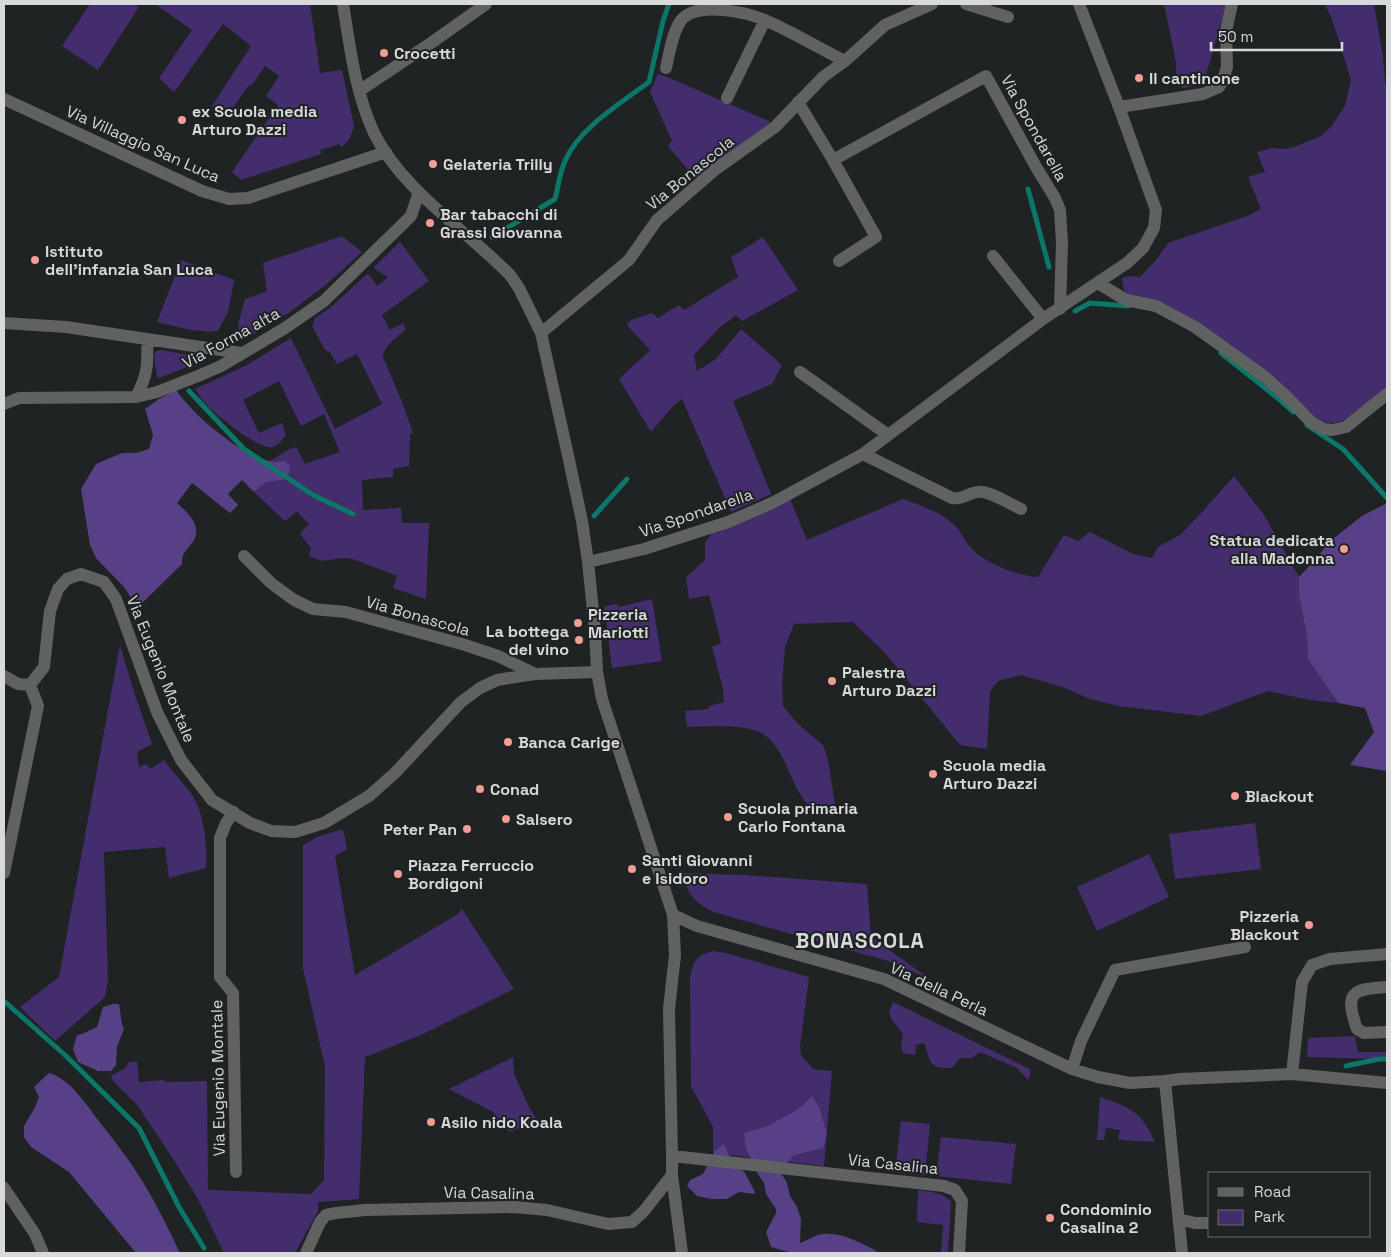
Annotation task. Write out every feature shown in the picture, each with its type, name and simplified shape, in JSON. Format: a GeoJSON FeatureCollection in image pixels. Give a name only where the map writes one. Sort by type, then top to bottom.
{"type":"FeatureCollection","features":[{"type":"Feature","properties":{"kind":"street"},"geometry":{"type":"LineString","coordinates":[[343,4],[359,91],[374,132],[386,152],[419,192],[510,275],[519,288],[541,333],[572,476],[588,562],[597,672],[602,700],[673,915],[675,955],[669,1008],[672,1175],[682,1253]]}},
{"type":"Feature","properties":{"kind":"street"},"geometry":{"type":"LineString","coordinates":[[359,91],[486,4]]}},
{"type":"Feature","properties":{"kind":"street","name":"Via Bonascola"},"geometry":{"type":"LineString","coordinates":[[541,333],[623,266],[656,220],[716,169],[775,127],[823,77],[845,61],[885,25],[932,4]]}},
{"type":"Feature","properties":{"kind":"street"},"geometry":{"type":"LineString","coordinates":[[966,4],[1008,17]]}},
{"type":"Feature","properties":{"kind":"street","name":"Via Spondarella"},"geometry":{"type":"LineString","coordinates":[[588,562],[644,549],[728,522],[772,503],[863,454],[1043,319],[1127,263],[1143,248],[1154,228],[1156,210],[1149,186],[1079,4]]}},
{"type":"Feature","properties":{"kind":"street"},"geometry":{"type":"LineString","coordinates":[[1119,107],[1203,94],[1219,86],[1227,68],[1226,31],[1232,4]]}},
{"type":"Feature","properties":{"kind":"street"},"geometry":{"type":"LineString","coordinates":[[666,68],[673,39],[682,19],[694,10],[721,9],[765,20],[845,61]]}},
{"type":"Feature","properties":{"kind":"street"},"geometry":{"type":"LineString","coordinates":[[727,98],[765,20]]}},
{"type":"Feature","properties":{"kind":"street","name":"Via Spondarella"},"geometry":{"type":"LineString","coordinates":[[834,160],[986,76],[1060,210],[1062,243],[1060,309]]}},
{"type":"Feature","properties":{"kind":"street","name":"Via Villaggio San Luca"},"geometry":{"type":"LineString","coordinates":[[4,99],[202,191],[229,199],[248,198],[386,152]]}},
{"type":"Feature","properties":{"kind":"street"},"geometry":{"type":"LineString","coordinates":[[798,102],[834,160],[876,237],[839,261]]}},
{"type":"Feature","properties":{"kind":"street","name":"Via Forma alta"},"geometry":{"type":"LineString","coordinates":[[4,404],[19,398],[136,397],[157,392],[221,366],[285,328],[324,301],[411,216],[419,192]]}},
{"type":"Feature","properties":{"kind":"street"},"geometry":{"type":"LineString","coordinates":[[993,256],[1043,319]]}},
{"type":"Feature","properties":{"kind":"street"},"geometry":{"type":"LineString","coordinates":[[1098,282],[1126,300],[1156,306],[1194,327],[1265,377],[1311,422],[1324,429],[1333,430],[1346,427],[1387,394]]}},
{"type":"Feature","properties":{"kind":"street"},"geometry":{"type":"LineString","coordinates":[[4,322],[66,328],[241,353]]}},
{"type":"Feature","properties":{"kind":"street"},"geometry":{"type":"LineString","coordinates":[[136,397],[144,383],[148,358],[147,339]]}},
{"type":"Feature","properties":{"kind":"street"},"geometry":{"type":"LineString","coordinates":[[800,372],[888,435]]}},
{"type":"Feature","properties":{"kind":"street"},"geometry":{"type":"LineString","coordinates":[[863,454],[952,498],[959,500],[978,491],[1021,510]]}},
{"type":"Feature","properties":{"kind":"street","name":"Via Bonascola"},"geometry":{"type":"LineString","coordinates":[[244,556],[271,583],[294,600],[314,609],[346,612],[465,645],[498,656],[535,674],[597,672]]}},
{"type":"Feature","properties":{"kind":"street","name":"Via Eugenio Montale"},"geometry":{"type":"LineString","coordinates":[[30,685],[44,667],[50,611],[58,589],[66,579],[81,574],[104,582],[116,599],[157,712],[181,760],[212,800],[250,823],[271,831],[295,832],[324,822],[369,796],[395,773],[461,702],[480,688],[497,680],[535,674]]}},
{"type":"Feature","properties":{"kind":"street"},"geometry":{"type":"LineString","coordinates":[[4,676],[18,684],[30,685],[38,706],[4,873]]}},
{"type":"Feature","properties":{"kind":"street","name":"Via Eugenio Montale"},"geometry":{"type":"LineString","coordinates":[[234,812],[226,823],[220,838],[220,978],[233,992],[236,1172]]}},
{"type":"Feature","properties":{"kind":"street","name":"Via della Perla"},"geometry":{"type":"LineString","coordinates":[[673,915],[697,926],[884,979],[1072,1068],[1098,1077],[1130,1083],[1292,1074],[1387,1083]]}},
{"type":"Feature","properties":{"kind":"street"},"geometry":{"type":"LineString","coordinates":[[1072,1068],[1081,1041],[1115,970],[1246,947]]}},
{"type":"Feature","properties":{"kind":"street"},"geometry":{"type":"LineString","coordinates":[[1292,1074],[1302,982],[1312,965],[1330,959],[1387,954]]}},
{"type":"Feature","properties":{"kind":"street"},"geometry":{"type":"LineString","coordinates":[[1387,987],[1365,988],[1356,992],[1351,999],[1353,1018],[1357,1029],[1364,1033],[1387,1032]]}},
{"type":"Feature","properties":{"kind":"street"},"geometry":{"type":"LineString","coordinates":[[1165,1082],[1182,1253]]}},
{"type":"Feature","properties":{"kind":"street","name":"Via Casalina"},"geometry":{"type":"LineString","coordinates":[[672,1156],[944,1186],[955,1190],[962,1201],[959,1253]]}},
{"type":"Feature","properties":{"kind":"street","name":"Via Casalina"},"geometry":{"type":"LineString","coordinates":[[306,1253],[320,1222],[326,1215],[365,1210],[515,1207],[547,1210],[608,1224],[632,1222],[644,1211],[672,1175]]}},
{"type":"Feature","properties":{"kind":"street"},"geometry":{"type":"LineString","coordinates":[[4,1188],[35,1234],[43,1253]]}},
{"type":"Feature","properties":{"kind":"street"},"geometry":{"type":"LineString","coordinates":[[1179,1219],[1195,1223],[1208,1223]]}},
{"type":"Feature","properties":{"kind":"green space"},"geometry":{"type":"Polygon","coordinates":[[[90,4],[134,4],[139,7],[98,70],[62,46],[90,4]]]}},
{"type":"Feature","properties":{"kind":"green space"},"geometry":{"type":"Polygon","coordinates":[[[155,4],[310,4],[320,73],[342,70],[354,126],[350,138],[341,148],[340,144],[320,150],[321,154],[241,180],[232,172],[278,105],[266,96],[279,76],[265,66],[227,116],[212,106],[251,46],[223,24],[174,92],[159,78],[192,30],[155,4]]]}},
{"type":"Feature","properties":{"kind":"green space"},"geometry":{"type":"Polygon","coordinates":[[[1164,4],[1227,4],[1206,74],[1199,82],[1189,87],[1182,88],[1176,79],[1176,62],[1164,4]]]}},
{"type":"Feature","properties":{"kind":"green space"},"geometry":{"type":"Polygon","coordinates":[[[1325,4],[1374,4],[1387,88],[1387,388],[1352,418],[1336,423],[1324,422],[1313,416],[1265,372],[1129,296],[1124,290],[1122,278],[1140,277],[1156,260],[1168,243],[1250,215],[1261,209],[1248,177],[1265,172],[1257,152],[1272,148],[1285,149],[1297,146],[1321,136],[1331,127],[1345,106],[1351,80],[1332,19],[1325,4]]]}},
{"type":"Feature","properties":{"kind":"green space"},"geometry":{"type":"Polygon","coordinates":[[[658,74],[771,122],[696,179],[668,146],[672,141],[650,92],[658,74]]]}},
{"type":"Feature","properties":{"kind":"green space"},"geometry":{"type":"Polygon","coordinates":[[[342,236],[362,252],[328,283],[290,312],[248,337],[240,334],[238,325],[245,299],[267,291],[263,263],[342,236]]]}},
{"type":"Feature","properties":{"kind":"green space"},"geometry":{"type":"Polygon","coordinates":[[[763,237],[798,290],[742,321],[736,315],[719,328],[694,355],[697,371],[716,359],[741,329],[782,365],[772,384],[733,401],[771,494],[731,512],[682,399],[674,405],[651,432],[619,379],[650,350],[627,325],[631,320],[652,313],[658,318],[679,305],[684,310],[738,277],[731,257],[763,237]]]}},
{"type":"Feature","properties":{"kind":"green space"},"geometry":{"type":"Polygon","coordinates":[[[400,242],[429,281],[382,315],[390,330],[403,323],[406,329],[389,345],[383,357],[413,433],[410,434],[409,466],[393,469],[393,477],[362,480],[363,510],[401,508],[402,523],[429,523],[426,599],[393,588],[397,576],[353,559],[342,558],[322,561],[309,556],[311,548],[300,534],[309,524],[297,511],[285,521],[254,492],[265,483],[286,479],[284,461],[270,461],[290,449],[296,447],[305,464],[340,452],[324,414],[301,426],[279,381],[243,400],[259,433],[282,423],[286,435],[276,445],[272,447],[266,446],[248,438],[219,416],[204,402],[195,389],[247,365],[291,338],[335,429],[382,404],[357,354],[337,364],[330,352],[325,350],[312,326],[316,317],[330,308],[367,274],[377,286],[388,277],[374,267],[400,242]]]}},
{"type":"Feature","properties":{"kind":"green space"},"geometry":{"type":"Polygon","coordinates":[[[181,260],[234,280],[228,312],[218,331],[180,328],[157,322],[181,260]]]}},
{"type":"Feature","properties":{"kind":"green space"},"geometry":{"type":"Polygon","coordinates":[[[161,350],[200,357],[202,361],[159,378],[157,377],[154,357],[156,351],[161,350]]]}},
{"type":"Feature","properties":{"kind":"green space"},"geometry":{"type":"Polygon","coordinates":[[[1234,476],[1264,515],[1299,577],[1299,596],[1307,636],[1308,659],[1338,703],[1310,700],[1268,691],[1201,716],[1119,706],[1090,699],[1065,688],[1021,675],[998,681],[990,692],[987,749],[960,745],[886,654],[853,622],[794,624],[785,647],[782,684],[783,706],[798,724],[823,745],[828,760],[835,816],[821,814],[801,796],[781,755],[773,743],[763,734],[746,728],[736,727],[687,727],[685,711],[709,709],[709,706],[724,702],[723,689],[712,647],[721,643],[709,595],[689,599],[686,577],[705,560],[705,542],[714,531],[790,499],[807,540],[903,499],[929,509],[947,519],[955,525],[971,548],[984,559],[1012,571],[1038,577],[1064,535],[1078,541],[1090,532],[1133,554],[1152,558],[1158,547],[1180,535],[1234,476]]]}},
{"type":"Feature","properties":{"kind":"green space"},"geometry":{"type":"Polygon","coordinates":[[[652,599],[662,661],[612,668],[604,606],[617,604],[619,607],[652,599]]]}},
{"type":"Feature","properties":{"kind":"green space"},"geometry":{"type":"Polygon","coordinates":[[[120,645],[152,744],[137,752],[139,767],[146,764],[151,769],[164,760],[191,793],[199,810],[204,829],[206,868],[169,878],[165,847],[104,852],[108,980],[105,997],[55,1041],[20,1007],[59,977],[120,645]]]}},
{"type":"Feature","properties":{"kind":"green space"},"geometry":{"type":"Polygon","coordinates":[[[1255,823],[1261,869],[1175,879],[1169,834],[1255,823]]]}},
{"type":"Feature","properties":{"kind":"green space"},"geometry":{"type":"Polygon","coordinates":[[[343,829],[347,849],[335,856],[355,975],[458,914],[462,909],[514,989],[421,1035],[365,1057],[359,1199],[318,1202],[318,1211],[295,1253],[224,1253],[198,1199],[177,1165],[138,1106],[113,1081],[111,1076],[125,1068],[129,1062],[137,1062],[139,1082],[164,1080],[165,1082],[207,1081],[208,1190],[311,1194],[324,1180],[325,1067],[303,968],[303,845],[317,837],[343,829]]]}},
{"type":"Feature","properties":{"kind":"green space"},"geometry":{"type":"Polygon","coordinates":[[[1149,854],[1169,897],[1097,931],[1077,887],[1149,854]]]}},
{"type":"Feature","properties":{"kind":"green space"},"geometry":{"type":"Polygon","coordinates":[[[681,873],[745,875],[867,884],[871,937],[930,979],[888,961],[713,912],[692,897],[681,873]]]}},
{"type":"Feature","properties":{"kind":"green space"},"geometry":{"type":"Polygon","coordinates":[[[713,951],[809,977],[800,1046],[801,1055],[813,1069],[832,1071],[824,1166],[713,1153],[713,1127],[691,1086],[690,977],[693,966],[699,957],[713,951]]]}},
{"type":"Feature","properties":{"kind":"green space"},"geometry":{"type":"Polygon","coordinates":[[[893,1002],[1030,1069],[1028,1080],[1017,1068],[980,1052],[972,1058],[960,1058],[952,1068],[934,1065],[930,1060],[924,1043],[916,1045],[915,1055],[903,1053],[901,1047],[903,1034],[889,1013],[893,1002]]]}},
{"type":"Feature","properties":{"kind":"green space"},"geometry":{"type":"Polygon","coordinates":[[[1355,1036],[1358,1052],[1387,1052],[1387,1059],[1307,1057],[1308,1038],[1355,1036]]]}},
{"type":"Feature","properties":{"kind":"green space"},"geometry":{"type":"Polygon","coordinates":[[[513,1057],[514,1074],[530,1109],[538,1121],[509,1132],[493,1112],[449,1089],[513,1057]]]}},
{"type":"Feature","properties":{"kind":"green space"},"geometry":{"type":"Polygon","coordinates":[[[1100,1097],[1120,1104],[1134,1112],[1145,1123],[1155,1142],[1118,1140],[1120,1130],[1106,1128],[1104,1140],[1097,1140],[1100,1097]]]}},
{"type":"Feature","properties":{"kind":"green space"},"geometry":{"type":"Polygon","coordinates":[[[901,1121],[930,1124],[925,1175],[895,1172],[901,1121]]]}},
{"type":"Feature","properties":{"kind":"green space"},"geometry":{"type":"Polygon","coordinates":[[[941,1137],[1016,1144],[1011,1184],[936,1176],[941,1137]]]}},
{"type":"Feature","properties":{"kind":"green space"},"geometry":{"type":"Polygon","coordinates":[[[918,1190],[940,1194],[951,1202],[948,1253],[941,1253],[943,1225],[917,1222],[918,1190]]]}},
{"type":"Feature","properties":{"kind":"shaded area"},"geometry":{"type":"Polygon","coordinates":[[[176,390],[205,422],[231,442],[257,457],[269,461],[284,461],[290,466],[289,473],[286,479],[265,483],[254,492],[242,480],[228,494],[238,505],[230,513],[192,483],[177,503],[195,524],[196,534],[194,540],[184,553],[182,564],[137,608],[125,588],[96,558],[90,545],[81,489],[96,464],[122,453],[136,453],[149,449],[153,435],[145,409],[176,390]]]}},
{"type":"Feature","properties":{"kind":"shaded area"},"geometry":{"type":"Polygon","coordinates":[[[1387,503],[1387,771],[1350,765],[1374,732],[1365,708],[1338,703],[1308,659],[1307,636],[1299,596],[1299,577],[1329,542],[1362,516],[1387,503]]]}},
{"type":"Feature","properties":{"kind":"shaded area"},"geometry":{"type":"Polygon","coordinates":[[[119,1004],[124,1029],[117,1047],[116,1065],[111,1071],[98,1071],[78,1062],[73,1049],[77,1035],[97,1027],[103,1007],[119,1004]]]}},
{"type":"Feature","properties":{"kind":"shaded area"},"geometry":{"type":"Polygon","coordinates":[[[49,1073],[64,1080],[76,1092],[126,1156],[152,1197],[180,1253],[136,1253],[69,1172],[31,1147],[24,1137],[24,1126],[39,1097],[34,1087],[49,1073]]]}},
{"type":"Feature","properties":{"kind":"shaded area"},"geometry":{"type":"Polygon","coordinates":[[[812,1096],[819,1107],[827,1134],[823,1148],[794,1155],[780,1171],[787,1183],[790,1196],[797,1207],[801,1219],[800,1243],[822,1234],[829,1234],[843,1236],[856,1241],[875,1250],[877,1253],[792,1253],[771,1247],[766,1232],[776,1213],[776,1209],[766,1194],[764,1183],[756,1171],[746,1148],[744,1133],[765,1127],[790,1114],[812,1096]]]}},
{"type":"Feature","properties":{"kind":"shaded area"},"geometry":{"type":"Polygon","coordinates":[[[724,1144],[730,1157],[745,1173],[755,1192],[754,1194],[739,1192],[727,1199],[697,1196],[687,1186],[690,1180],[703,1174],[715,1151],[724,1144]]]}},
{"type":"Feature","properties":{"kind":"waterway"},"geometry":{"type":"LineString","coordinates":[[492,237],[555,199],[560,175],[571,149],[590,127],[649,82],[663,21],[669,4]]}},
{"type":"Feature","properties":{"kind":"waterway"},"geometry":{"type":"LineString","coordinates":[[1028,189],[1049,267]]}},
{"type":"Feature","properties":{"kind":"waterway"},"geometry":{"type":"LineString","coordinates":[[1075,311],[1090,303],[1128,306]]}},
{"type":"Feature","properties":{"kind":"waterway"},"geometry":{"type":"LineString","coordinates":[[1221,353],[1293,412]]}},
{"type":"Feature","properties":{"kind":"waterway"},"geometry":{"type":"LineString","coordinates":[[189,391],[244,449],[313,495],[353,514]]}},
{"type":"Feature","properties":{"kind":"waterway"},"geometry":{"type":"LineString","coordinates":[[1307,425],[1343,449],[1387,498]]}},
{"type":"Feature","properties":{"kind":"waterway"},"geometry":{"type":"LineString","coordinates":[[594,516],[627,479]]}},
{"type":"Feature","properties":{"kind":"waterway"},"geometry":{"type":"LineString","coordinates":[[4,1001],[65,1055],[139,1128],[179,1207],[204,1248]]}},
{"type":"Feature","properties":{"kind":"waterway"},"geometry":{"type":"LineString","coordinates":[[1346,1066],[1387,1059]]}},
{"type":"Feature","properties":{"kind":"place","name":"Crocetti"},"geometry":{"type":"Point","coordinates":[384,53]}},
{"type":"Feature","properties":{"kind":"place","name":"Il cantinone"},"geometry":{"type":"Point","coordinates":[1139,78]}},
{"type":"Feature","properties":{"kind":"place","name":"ex Scuola media Arturo Dazzi"},"geometry":{"type":"Point","coordinates":[182,120]}},
{"type":"Feature","properties":{"kind":"place","name":"Gelateria Trilly"},"geometry":{"type":"Point","coordinates":[433,164]}},
{"type":"Feature","properties":{"kind":"place","name":"Bar tabacchi di Grassi Giovanna"},"geometry":{"type":"Point","coordinates":[430,223]}},
{"type":"Feature","properties":{"kind":"place","name":"Istituto dell'infanzia San Luca"},"geometry":{"type":"Point","coordinates":[35,260]}},
{"type":"Feature","properties":{"kind":"place","name":"Statua dedicata alla Madonna"},"geometry":{"type":"Point","coordinates":[1344,549]}},
{"type":"Feature","properties":{"kind":"place","name":"Pizzeria Mariotti"},"geometry":{"type":"Point","coordinates":[578,623]}},
{"type":"Feature","properties":{"kind":"place","name":"La bottega del vino"},"geometry":{"type":"Point","coordinates":[579,640]}},
{"type":"Feature","properties":{"kind":"place","name":"Palestra Arturo Dazzi"},"geometry":{"type":"Point","coordinates":[832,681]}},
{"type":"Feature","properties":{"kind":"place","name":"Banca Carige"},"geometry":{"type":"Point","coordinates":[508,742]}},
{"type":"Feature","properties":{"kind":"place","name":"Scuola media Arturo Dazzi"},"geometry":{"type":"Point","coordinates":[933,774]}},
{"type":"Feature","properties":{"kind":"place","name":"Conad"},"geometry":{"type":"Point","coordinates":[480,789]}},
{"type":"Feature","properties":{"kind":"place","name":"Blackout"},"geometry":{"type":"Point","coordinates":[1235,796]}},
{"type":"Feature","properties":{"kind":"place","name":"Scuola primaria Carlo Fontana"},"geometry":{"type":"Point","coordinates":[728,817]}},
{"type":"Feature","properties":{"kind":"place","name":"Salsero"},"geometry":{"type":"Point","coordinates":[506,819]}},
{"type":"Feature","properties":{"kind":"place","name":"Peter Pan"},"geometry":{"type":"Point","coordinates":[467,829]}},
{"type":"Feature","properties":{"kind":"place","name":"Santi Giovanni e Isidoro"},"geometry":{"type":"Point","coordinates":[632,869]}},
{"type":"Feature","properties":{"kind":"place","name":"Piazza Ferruccio Bordigoni"},"geometry":{"type":"Point","coordinates":[398,874]}},
{"type":"Feature","properties":{"kind":"place","name":"Pizzeria Blackout"},"geometry":{"type":"Point","coordinates":[1309,925]}},
{"type":"Feature","properties":{"kind":"place","name":"Asilo nido Koala"},"geometry":{"type":"Point","coordinates":[431,1122]}},
{"type":"Feature","properties":{"kind":"place","name":"Condominio Casalina 2"},"geometry":{"type":"Point","coordinates":[1050,1218]}},
{"type":"Feature","properties":{"kind":"district","name":"BONASCOLA"},"geometry":{"type":"Point","coordinates":[860,940]}}]}
